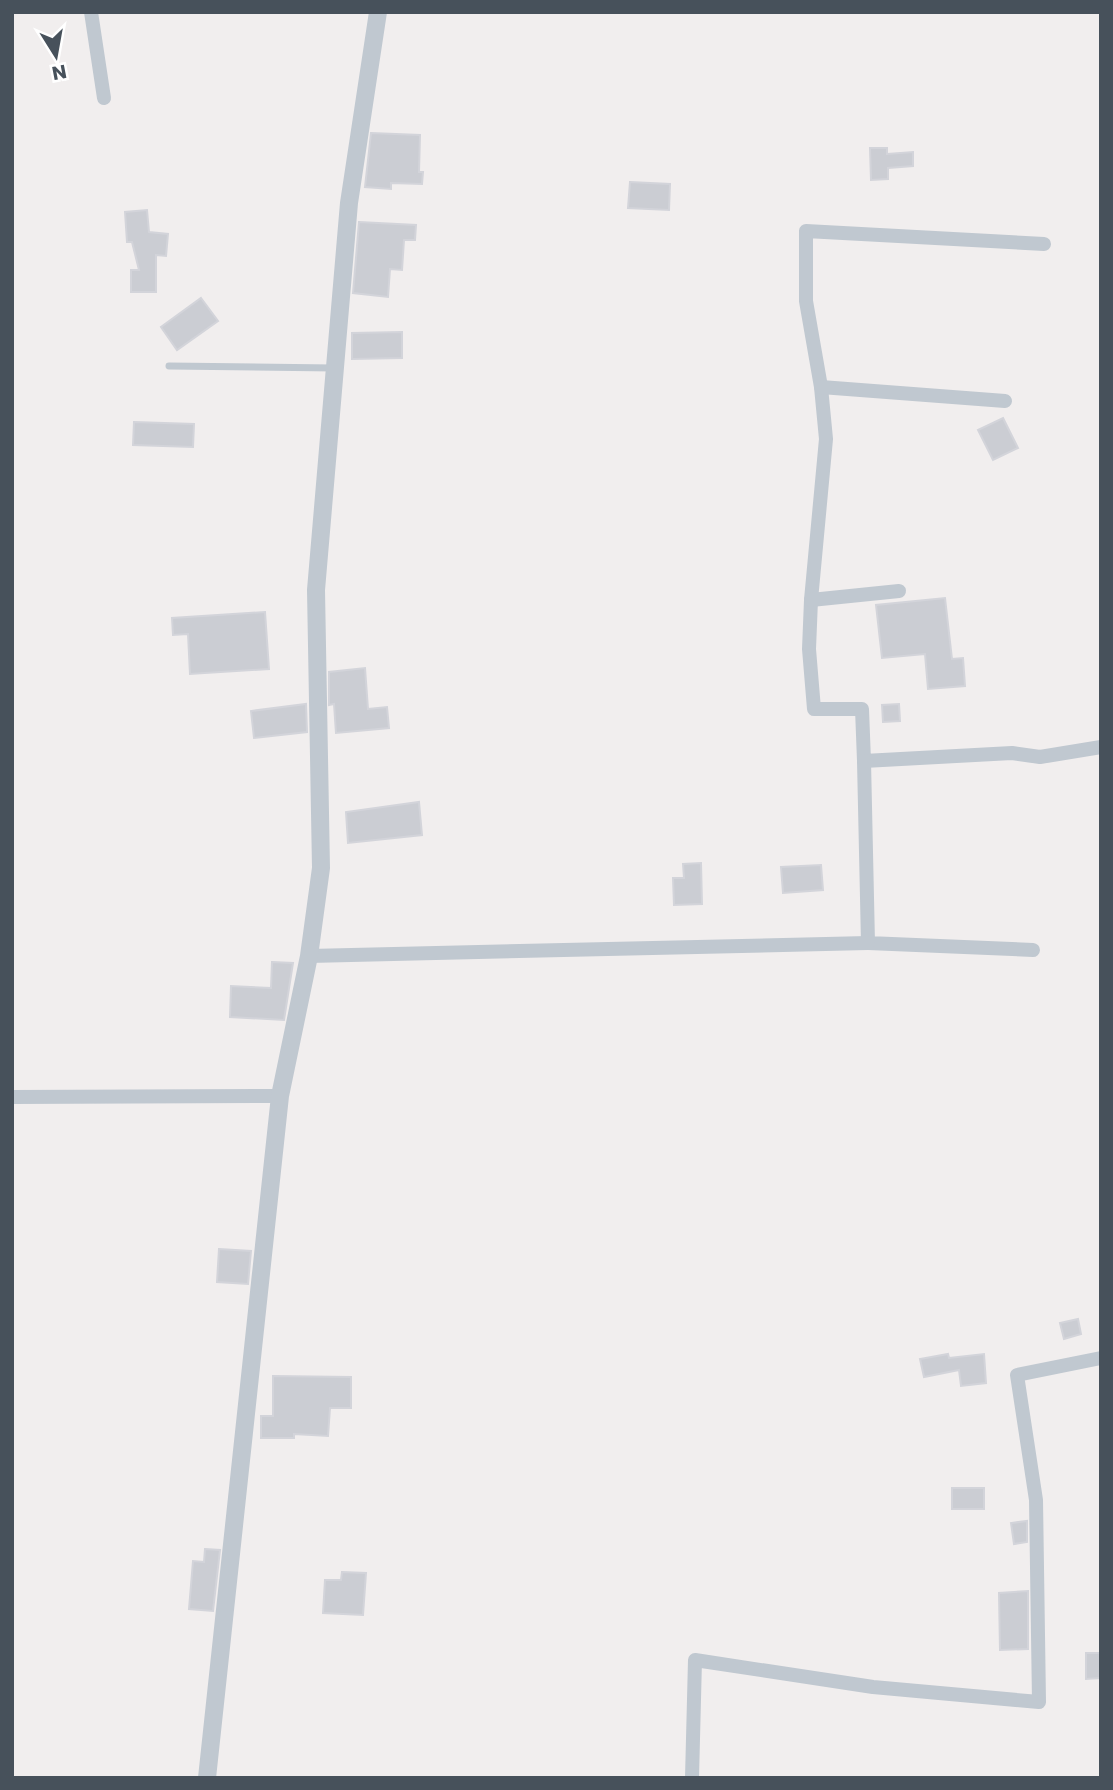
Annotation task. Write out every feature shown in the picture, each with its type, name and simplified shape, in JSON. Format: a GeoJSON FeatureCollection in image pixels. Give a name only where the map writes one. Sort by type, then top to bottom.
{"type":"FeatureCollection","features":[{"type":"Feature","properties":{"kind":"street"},"geometry":{"type":"LineString","coordinates":[[91,12],[104,98]]}},
{"type":"Feature","properties":{"kind":"street"},"geometry":{"type":"LineString","coordinates":[[207,1778],[280,1096],[309,956],[321,868],[316,590],[349,204],[378,12]]}},
{"type":"Feature","properties":{"kind":"street"},"geometry":{"type":"LineString","coordinates":[[868,943],[862,709],[814,709],[809,649],[811,600],[826,439],[821,387],[806,301],[806,231],[1044,244]]}},
{"type":"Feature","properties":{"kind":"street"},"geometry":{"type":"LineString","coordinates":[[821,387],[1004,401]]}},
{"type":"Feature","properties":{"kind":"street"},"geometry":{"type":"LineString","coordinates":[[811,600],[899,591]]}},
{"type":"Feature","properties":{"kind":"street"},"geometry":{"type":"LineString","coordinates":[[864,761],[1012,753],[1040,757],[1101,747]]}},
{"type":"Feature","properties":{"kind":"street"},"geometry":{"type":"LineString","coordinates":[[309,956],[868,943],[1033,950]]}},
{"type":"Feature","properties":{"kind":"street"},"geometry":{"type":"LineString","coordinates":[[12,1097],[280,1096]]}},
{"type":"Feature","properties":{"kind":"street"},"geometry":{"type":"LineString","coordinates":[[692,1778],[695,1660],[873,1687],[1039,1702],[1036,1500],[1017,1375],[1101,1358]]}},
{"type":"Feature","properties":{"kind":"lane"},"geometry":{"type":"LineString","coordinates":[[169,366],[335,368]]}},
{"type":"Feature","properties":{"kind":"building"},"geometry":{"type":"Polygon","coordinates":[[[371,133],[420,135],[419,172],[423,172],[422,184],[391,183],[391,189],[365,187],[371,133]]]}},
{"type":"Feature","properties":{"kind":"building"},"geometry":{"type":"Polygon","coordinates":[[[870,148],[887,148],[887,154],[913,152],[913,166],[888,168],[888,179],[871,180],[870,148]]]}},
{"type":"Feature","properties":{"kind":"building"},"geometry":{"type":"Polygon","coordinates":[[[630,182],[670,184],[669,210],[628,208],[630,182]]]}},
{"type":"Feature","properties":{"kind":"building"},"geometry":{"type":"Polygon","coordinates":[[[147,210],[149,232],[168,234],[166,256],[156,255],[156,292],[131,292],[131,270],[139,270],[132,242],[127,242],[125,212],[147,210]]]}},
{"type":"Feature","properties":{"kind":"building"},"geometry":{"type":"Polygon","coordinates":[[[359,222],[416,225],[415,240],[404,240],[402,270],[390,269],[388,297],[353,293],[359,222]]]}},
{"type":"Feature","properties":{"kind":"building"},"geometry":{"type":"Polygon","coordinates":[[[201,298],[218,321],[177,350],[161,327],[201,298]]]}},
{"type":"Feature","properties":{"kind":"building"},"geometry":{"type":"Polygon","coordinates":[[[402,332],[402,358],[352,359],[352,333],[402,332]]]}},
{"type":"Feature","properties":{"kind":"building"},"geometry":{"type":"Polygon","coordinates":[[[1003,418],[1018,448],[993,460],[978,430],[1003,418]]]}},
{"type":"Feature","properties":{"kind":"building"},"geometry":{"type":"Polygon","coordinates":[[[134,422],[194,424],[193,447],[133,445],[134,422]]]}},
{"type":"Feature","properties":{"kind":"building"},"geometry":{"type":"Polygon","coordinates":[[[945,598],[952,659],[963,658],[965,686],[928,689],[925,654],[882,658],[876,605],[945,598]]]}},
{"type":"Feature","properties":{"kind":"building"},"geometry":{"type":"Polygon","coordinates":[[[265,612],[269,669],[190,674],[188,634],[173,635],[172,618],[265,612]]]}},
{"type":"Feature","properties":{"kind":"building"},"geometry":{"type":"Polygon","coordinates":[[[365,668],[368,709],[387,707],[389,728],[336,733],[334,704],[329,705],[329,672],[365,668]]]}},
{"type":"Feature","properties":{"kind":"building"},"geometry":{"type":"Polygon","coordinates":[[[306,704],[307,732],[254,738],[251,711],[306,704]]]}},
{"type":"Feature","properties":{"kind":"building"},"geometry":{"type":"Polygon","coordinates":[[[899,704],[900,721],[883,722],[882,705],[899,704]]]}},
{"type":"Feature","properties":{"kind":"building"},"geometry":{"type":"Polygon","coordinates":[[[419,802],[422,835],[348,843],[346,812],[419,802]]]}},
{"type":"Feature","properties":{"kind":"building"},"geometry":{"type":"Polygon","coordinates":[[[701,863],[702,904],[674,905],[673,878],[684,878],[683,864],[701,863]]]}},
{"type":"Feature","properties":{"kind":"building"},"geometry":{"type":"Polygon","coordinates":[[[821,865],[823,890],[783,893],[781,867],[821,865]]]}},
{"type":"Feature","properties":{"kind":"building"},"geometry":{"type":"Polygon","coordinates":[[[272,962],[293,963],[284,1020],[230,1017],[231,986],[271,988],[272,962]]]}},
{"type":"Feature","properties":{"kind":"building"},"geometry":{"type":"Polygon","coordinates":[[[219,1249],[251,1251],[248,1284],[217,1282],[219,1249]]]}},
{"type":"Feature","properties":{"kind":"building"},"geometry":{"type":"Polygon","coordinates":[[[1078,1319],[1081,1334],[1064,1339],[1060,1323],[1078,1319]]]}},
{"type":"Feature","properties":{"kind":"building"},"geometry":{"type":"Polygon","coordinates":[[[948,1354],[949,1358],[984,1354],[986,1383],[961,1386],[959,1370],[924,1377],[920,1359],[948,1354]]]}},
{"type":"Feature","properties":{"kind":"building"},"geometry":{"type":"Polygon","coordinates":[[[273,1376],[351,1377],[351,1408],[330,1408],[328,1436],[294,1434],[294,1438],[261,1438],[261,1416],[273,1416],[273,1376]]]}},
{"type":"Feature","properties":{"kind":"building"},"geometry":{"type":"Polygon","coordinates":[[[952,1488],[984,1488],[984,1509],[952,1509],[952,1488]]]}},
{"type":"Feature","properties":{"kind":"building"},"geometry":{"type":"Polygon","coordinates":[[[1027,1521],[1027,1542],[1014,1544],[1011,1523],[1027,1521]]]}},
{"type":"Feature","properties":{"kind":"building"},"geometry":{"type":"Polygon","coordinates":[[[205,1549],[220,1550],[213,1611],[189,1609],[193,1561],[204,1562],[205,1549]]]}},
{"type":"Feature","properties":{"kind":"building"},"geometry":{"type":"Polygon","coordinates":[[[342,1572],[366,1573],[363,1615],[323,1613],[325,1580],[341,1580],[342,1572]]]}},
{"type":"Feature","properties":{"kind":"building"},"geometry":{"type":"Polygon","coordinates":[[[1028,1591],[1028,1649],[1000,1650],[999,1593],[1028,1591]]]}},
{"type":"Feature","properties":{"kind":"building"},"geometry":{"type":"Polygon","coordinates":[[[1086,1653],[1101,1653],[1101,1678],[1086,1679],[1086,1653]]]}}]}
